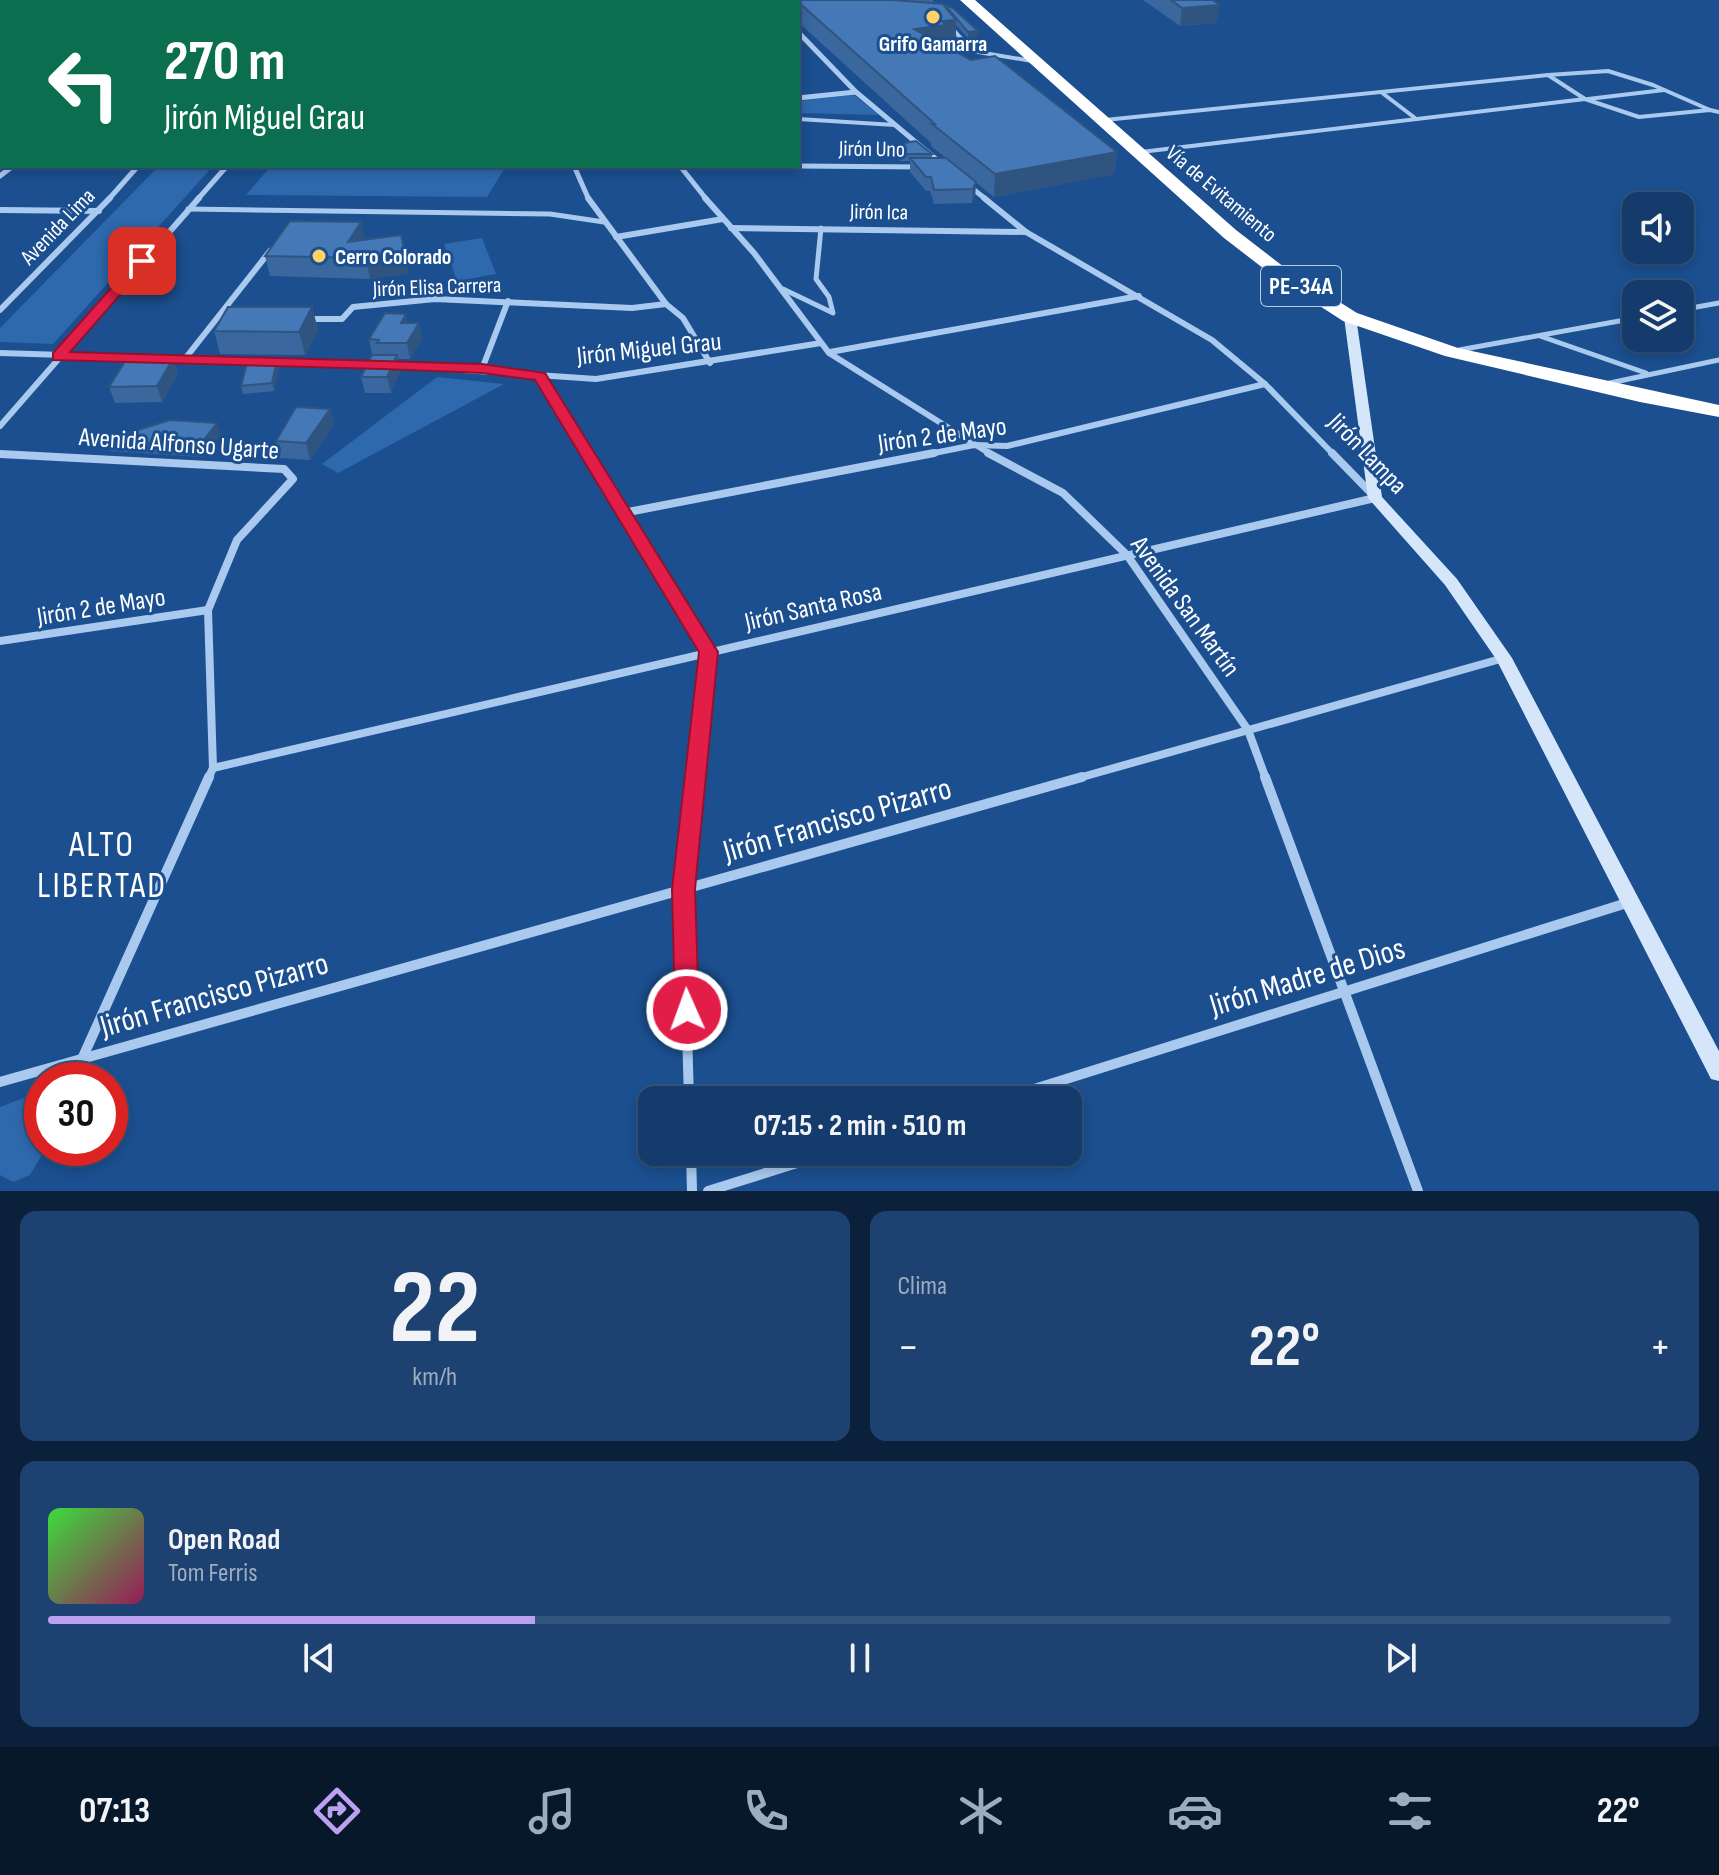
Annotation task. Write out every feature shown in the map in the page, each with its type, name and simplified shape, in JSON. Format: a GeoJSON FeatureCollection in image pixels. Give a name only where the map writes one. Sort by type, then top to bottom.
{"type":"FeatureCollection","features":[{"type":"Feature","properties":{"kind":"highway","name":"Vía de Evitamiento"},"geometry":{"type":"LineString","coordinates":[[967,0],[1230,234],[1278,271],[1350,317],[1452,352],[1719,411]]}},
{"type":"Feature","properties":{"kind":"street"},"geometry":{"type":"LineString","coordinates":[[800,34],[856,92],[895,125]]}},
{"type":"Feature","properties":{"kind":"street"},"geometry":{"type":"LineString","coordinates":[[800,98],[856,92]]}},
{"type":"Feature","properties":{"kind":"street","name":"Jirón Uno"},"geometry":{"type":"LineString","coordinates":[[800,166],[945,167],[895,125]]}},
{"type":"Feature","properties":{"kind":"street","name":"Avenida Lima"},"geometry":{"type":"LineString","coordinates":[[0,310],[99,211],[136,168]]}},
{"type":"Feature","properties":{"kind":"street"},"geometry":{"type":"LineString","coordinates":[[0,426],[225,168]]}},
{"type":"Feature","properties":{"kind":"street"},"geometry":{"type":"LineString","coordinates":[[575,168],[589,201],[666,304],[683,318],[710,363]]}},
{"type":"Feature","properties":{"kind":"street","name":"Avenida San Martín"},"geometry":{"type":"LineString","coordinates":[[682,168],[783,289],[829,353],[974,445],[1063,493],[1127,555],[1248,730],[1418,1191]]}},
{"type":"Feature","properties":{"kind":"street","name":"Jirón Lampa"},"geometry":{"type":"LineString","coordinates":[[957,176],[1026,232],[1212,340],[1265,384],[1451,582],[1504,658],[1719,1072]]}},
{"type":"Feature","properties":{"kind":"street"},"geometry":{"type":"LineString","coordinates":[[0,210],[99,211]]}},
{"type":"Feature","properties":{"kind":"street"},"geometry":{"type":"LineString","coordinates":[[616,237],[723,219]]}},
{"type":"Feature","properties":{"kind":"street","name":"Jirón Ica"},"geometry":{"type":"LineString","coordinates":[[731,228],[1026,232]]}},
{"type":"Feature","properties":{"kind":"street"},"geometry":{"type":"LineString","coordinates":[[184,360],[278,240]]}},
{"type":"Feature","properties":{"kind":"street"},"geometry":{"type":"LineString","coordinates":[[829,353],[1139,296]]}},
{"type":"Feature","properties":{"kind":"street","name":"Jirón Elisa Carrera"},"geometry":{"type":"LineString","coordinates":[[295,319],[342,319],[353,307],[435,299],[632,308],[666,304]]}},
{"type":"Feature","properties":{"kind":"street"},"geometry":{"type":"LineString","coordinates":[[482,369],[508,301]]}},
{"type":"Feature","properties":{"kind":"street"},"geometry":{"type":"LineString","coordinates":[[1350,317],[1375,498]]}},
{"type":"Feature","properties":{"kind":"street"},"geometry":{"type":"LineString","coordinates":[[215,320],[231,320]]}},
{"type":"Feature","properties":{"kind":"street","name":"Jirón Miguel Grau"},"geometry":{"type":"LineString","coordinates":[[0,353],[482,369],[596,379],[821,343]]}},
{"type":"Feature","properties":{"kind":"street"},"geometry":{"type":"LineString","coordinates":[[540,376],[709,652],[683,889],[689,1086]]}},
{"type":"Feature","properties":{"kind":"street","name":"Jirón 2 de Mayo"},"geometry":{"type":"LineString","coordinates":[[623,513],[974,445],[1007,446],[1265,384]]}},
{"type":"Feature","properties":{"kind":"street","name":"Avenida Alfonso Ugarte"},"geometry":{"type":"LineString","coordinates":[[0,454],[284,469],[293,479],[237,540],[208,610],[213,768],[82,1059]]}},
{"type":"Feature","properties":{"kind":"street","name":"Jirón Santa Rosa"},"geometry":{"type":"LineString","coordinates":[[213,768],[1375,498]]}},
{"type":"Feature","properties":{"kind":"street","name":"Jirón 2 de Mayo"},"geometry":{"type":"LineString","coordinates":[[0,641],[208,610]]}},
{"type":"Feature","properties":{"kind":"street","name":"Jirón Francisco Pizarro"},"geometry":{"type":"LineString","coordinates":[[0,1082],[1504,658]]}},
{"type":"Feature","properties":{"kind":"street","name":"Jirón Madre de Dios"},"geometry":{"type":"LineString","coordinates":[[1044,1086],[1631,902]]}},
{"type":"Feature","properties":{"kind":"street"},"geometry":{"type":"LineString","coordinates":[[691,1166],[692,1191]]}},
{"type":"Feature","properties":{"kind":"street"},"geometry":{"type":"LineString","coordinates":[[708,1191],[787,1166]]}},
{"type":"Feature","properties":{"kind":"lane"},"geometry":{"type":"LineString","coordinates":[[945,19],[972,51],[1036,62]]}},
{"type":"Feature","properties":{"kind":"lane"},"geometry":{"type":"LineString","coordinates":[[1102,120],[1608,71],[1719,112]]}},
{"type":"Feature","properties":{"kind":"lane"},"geometry":{"type":"LineString","coordinates":[[1548,75],[1585,99],[1626,115],[1639,117],[1710,110]]}},
{"type":"Feature","properties":{"kind":"lane"},"geometry":{"type":"LineString","coordinates":[[1138,152],[1664,90]]}},
{"type":"Feature","properties":{"kind":"lane"},"geometry":{"type":"LineString","coordinates":[[1381,92],[1415,118]]}},
{"type":"Feature","properties":{"kind":"lane"},"geometry":{"type":"LineString","coordinates":[[800,119],[895,125]]}},
{"type":"Feature","properties":{"kind":"lane"},"geometry":{"type":"LineString","coordinates":[[188,209],[550,214],[604,222]]}},
{"type":"Feature","properties":{"kind":"lane"},"geometry":{"type":"LineString","coordinates":[[783,289],[833,313],[829,297],[816,279],[821,228]]}},
{"type":"Feature","properties":{"kind":"lane"},"geometry":{"type":"LineString","coordinates":[[1694,307],[1719,303]]}},
{"type":"Feature","properties":{"kind":"lane"},"geometry":{"type":"LineString","coordinates":[[1452,352],[1622,320]]}},
{"type":"Feature","properties":{"kind":"lane"},"geometry":{"type":"LineString","coordinates":[[1536,335],[1646,373]]}},
{"type":"Feature","properties":{"kind":"lane"},"geometry":{"type":"LineString","coordinates":[[1595,386],[1719,360]]}},
{"type":"Feature","properties":{"kind":"shaded area"},"geometry":{"type":"Polygon","coordinates":[[[854,95],[879,115],[800,113],[800,101],[854,95]]]}},
{"type":"Feature","properties":{"kind":"shaded area"},"geometry":{"type":"Polygon","coordinates":[[[157,168],[211,168],[53,344],[0,342],[0,328],[157,168]]]}},
{"type":"Feature","properties":{"kind":"shaded area"},"geometry":{"type":"Polygon","coordinates":[[[269,168],[505,168],[487,197],[246,195],[269,168]]]}},
{"type":"Feature","properties":{"kind":"shaded area"},"geometry":{"type":"Polygon","coordinates":[[[482,238],[496,274],[457,281],[444,244],[482,238]]]}},
{"type":"Feature","properties":{"kind":"shaded area"},"geometry":{"type":"Polygon","coordinates":[[[437,377],[504,384],[338,473],[322,464],[437,377]]]}},
{"type":"Feature","properties":{"kind":"shaded area"},"geometry":{"type":"Polygon","coordinates":[[[24,1098],[24,1166],[35,1166],[30,1175],[13,1182],[0,1175],[0,1107],[24,1098]]]}},
{"type":"Feature","properties":{"kind":"building"},"geometry":{"type":"Polygon","coordinates":[[[800,0],[894,0],[943,4],[956,20],[942,21],[945,25],[914,29],[971,60],[995,56],[1117,152],[995,174],[932,124],[935,124],[800,4],[800,0]]]}},
{"type":"Feature","properties":{"kind":"building"},"geometry":{"type":"Polygon","coordinates":[[[1171,0],[1213,0],[1220,5],[1182,8],[1171,0]]]}},
{"type":"Feature","properties":{"kind":"building"},"geometry":{"type":"Polygon","coordinates":[[[945,5],[953,8],[978,31],[968,32],[945,5]]]}},
{"type":"Feature","properties":{"kind":"building"},"geometry":{"type":"Polygon","coordinates":[[[916,141],[932,154],[900,154],[892,145],[916,141]]]}},
{"type":"Feature","properties":{"kind":"building"},"geometry":{"type":"Polygon","coordinates":[[[910,158],[946,158],[976,182],[973,189],[934,190],[931,177],[926,177],[910,158]]]}},
{"type":"Feature","properties":{"kind":"building"},"geometry":{"type":"Polygon","coordinates":[[[290,221],[361,222],[348,242],[401,235],[405,253],[366,258],[265,256],[290,221]]]}},
{"type":"Feature","properties":{"kind":"building"},"geometry":{"type":"Polygon","coordinates":[[[228,307],[312,307],[299,332],[214,331],[228,307]]]}},
{"type":"Feature","properties":{"kind":"building"},"geometry":{"type":"Polygon","coordinates":[[[385,313],[406,314],[401,323],[419,323],[407,343],[377,343],[379,340],[369,339],[385,313]]]}},
{"type":"Feature","properties":{"kind":"building"},"geometry":{"type":"Polygon","coordinates":[[[372,355],[397,355],[387,377],[361,377],[372,355]]]}},
{"type":"Feature","properties":{"kind":"building"},"geometry":{"type":"Polygon","coordinates":[[[173,359],[157,386],[109,387],[126,360],[173,359]]]}},
{"type":"Feature","properties":{"kind":"building"},"geometry":{"type":"Polygon","coordinates":[[[248,359],[277,360],[272,383],[241,386],[248,359]]]}},
{"type":"Feature","properties":{"kind":"building"},"geometry":{"type":"Polygon","coordinates":[[[296,407],[330,409],[306,443],[276,441],[296,407]]]}},
{"type":"Feature","properties":{"kind":"building"},"geometry":{"type":"Polygon","coordinates":[[[170,420],[217,423],[199,446],[106,440],[170,420]]]}},
{"type":"Feature","properties":{"kind":"place","name":"Grifo Gamarra"},"geometry":{"type":"Point","coordinates":[933,17]}},
{"type":"Feature","properties":{"kind":"place","name":"Cerro Colorado"},"geometry":{"type":"Point","coordinates":[319,256]}},
{"type":"Feature","properties":{"kind":"district","name":"ALTO LIBERTAD"},"geometry":{"type":"Point","coordinates":[102,864]}},
{"type":"Feature","properties":{"kind":"route"},"geometry":{"type":"LineString","coordinates":[[142,261],[58,356],[383,364],[482,369],[540,376],[709,652],[683,889],[687,1010]]}}]}
